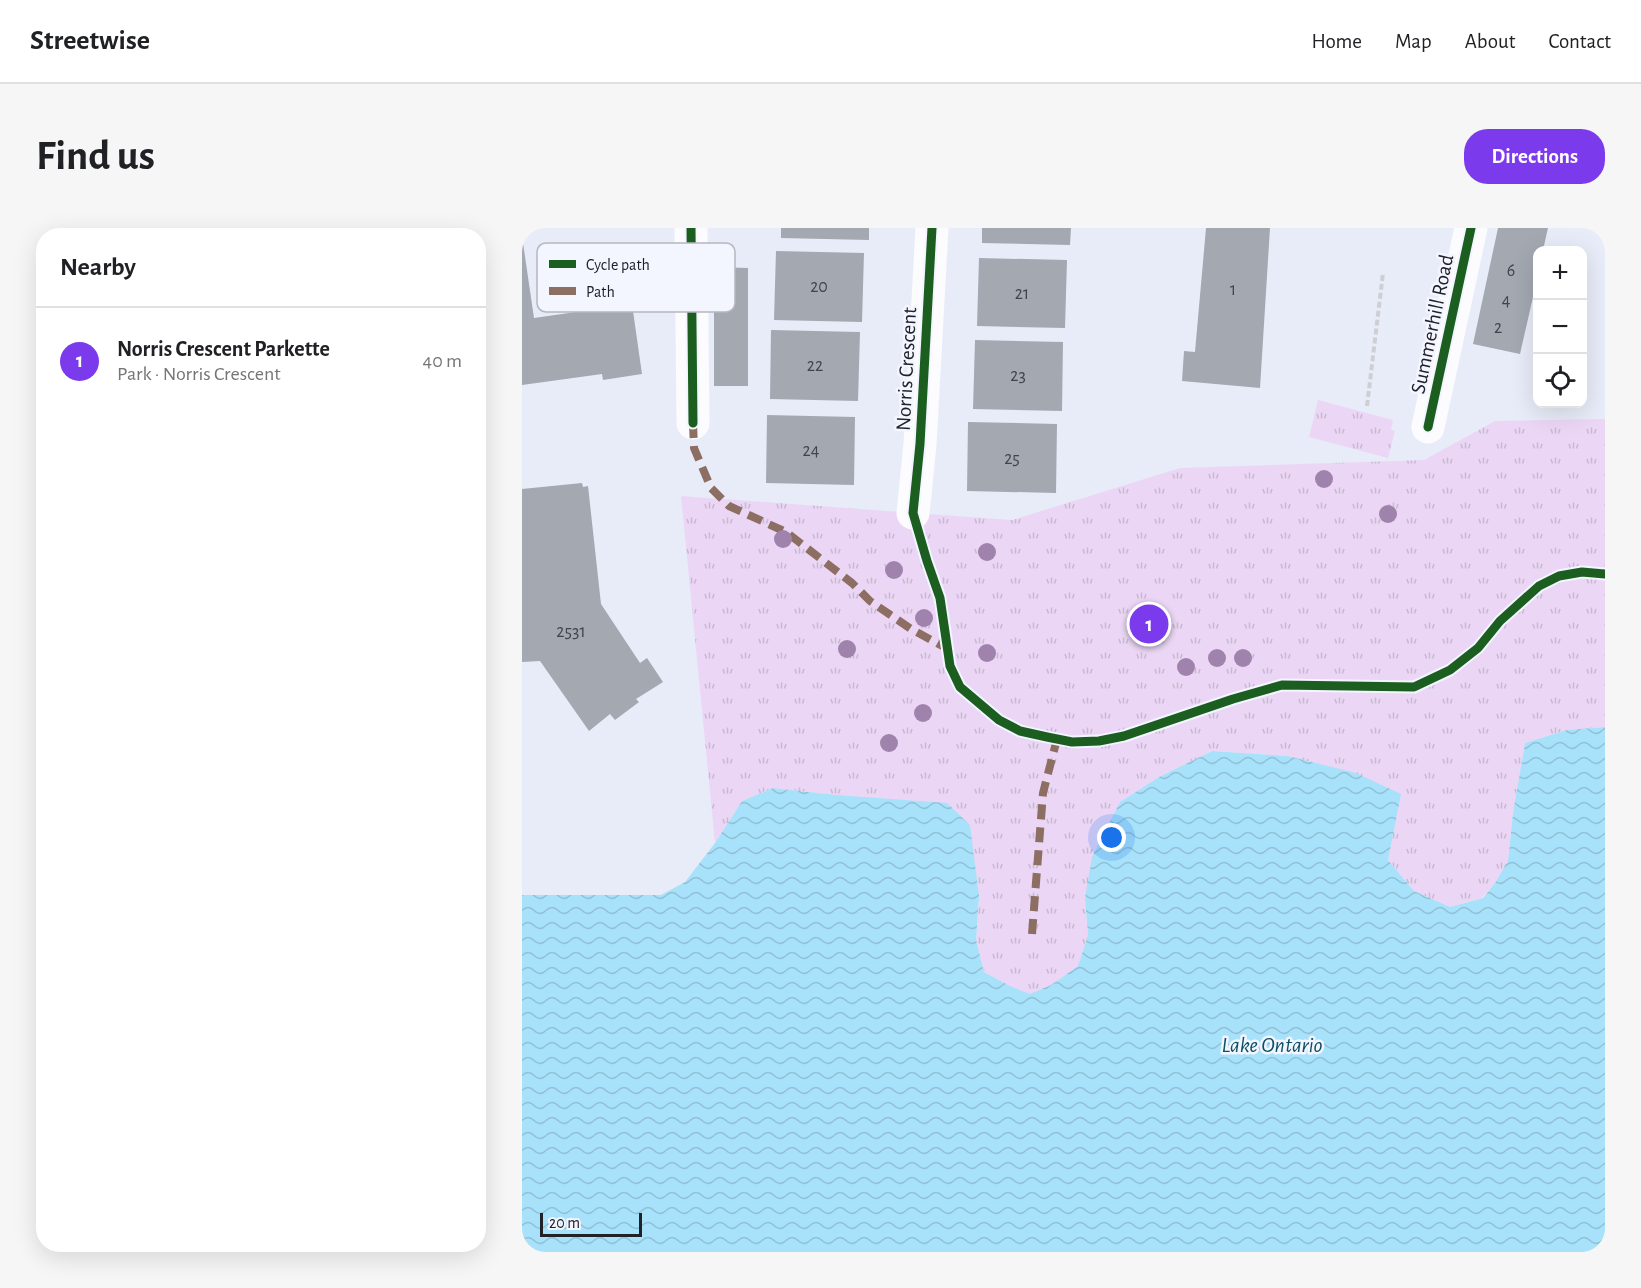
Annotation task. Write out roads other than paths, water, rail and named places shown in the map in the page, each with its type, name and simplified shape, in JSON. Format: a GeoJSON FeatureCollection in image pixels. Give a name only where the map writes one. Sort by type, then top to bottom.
{"type":"FeatureCollection","features":[{"type":"Feature","properties":{"kind":"street"},"geometry":{"type":"LineString","coordinates":[[691,228],[691,243]]}},
{"type":"Feature","properties":{"kind":"street","name":"Norris Crescent"},"geometry":{"type":"LineString","coordinates":[[914,513],[932,228]]}},
{"type":"Feature","properties":{"kind":"street","name":"Summerhill Road"},"geometry":{"type":"LineString","coordinates":[[1428,427],[1471,228]]}},
{"type":"Feature","properties":{"kind":"street"},"geometry":{"type":"LineString","coordinates":[[692,312],[693,423]]}},
{"type":"Feature","properties":{"kind":"water","name":"Lake Ontario"},"geometry":{"type":"Polygon","coordinates":[[[1605,727],[1605,1252],[522,1252],[522,895],[661,895],[685,882],[715,843],[742,801],[773,788],[947,803],[970,825],[979,896],[976,940],[984,972],[1030,994],[1051,985],[1078,966],[1088,935],[1085,898],[1092,857],[1120,802],[1159,777],[1212,751],[1288,756],[1356,773],[1401,794],[1388,860],[1414,891],[1450,907],[1483,898],[1508,861],[1513,813],[1525,743],[1567,730],[1605,727]]]}},
{"type":"Feature","properties":{"kind":"place","name":"Norris Crescent Parkette"},"geometry":{"type":"Point","coordinates":[1149,624]}}]}
